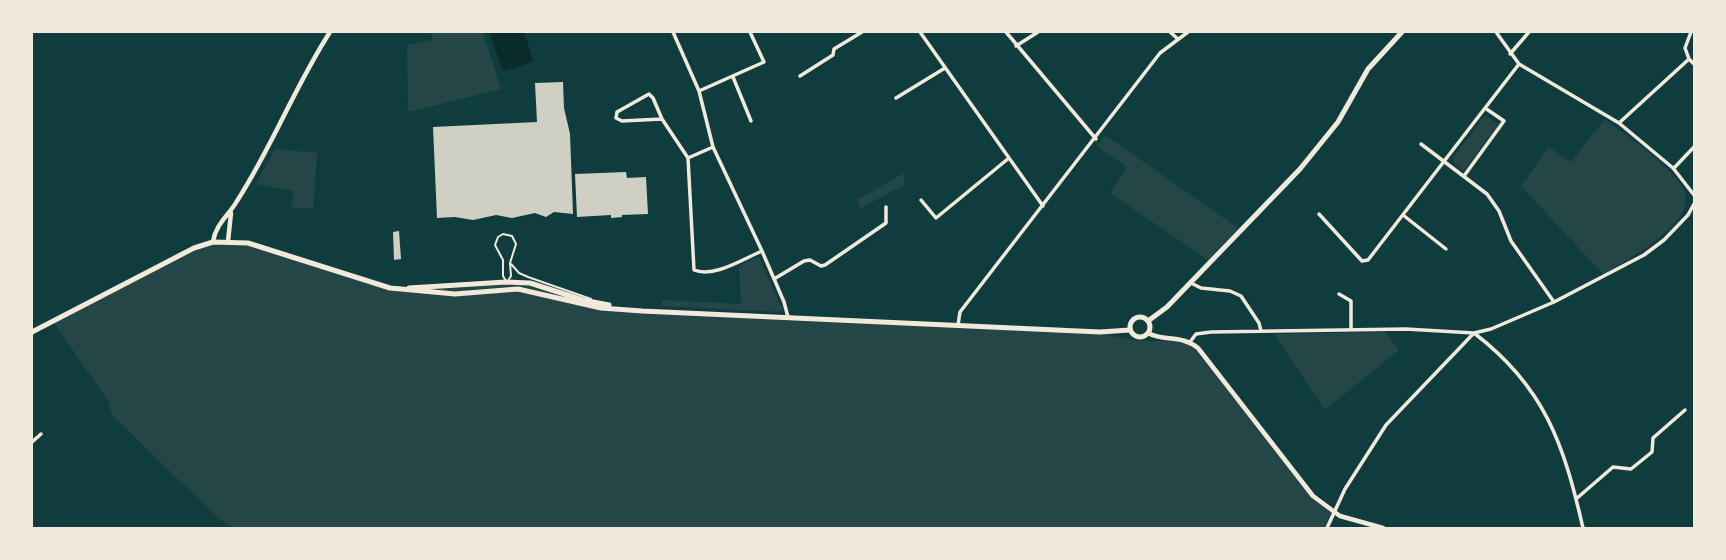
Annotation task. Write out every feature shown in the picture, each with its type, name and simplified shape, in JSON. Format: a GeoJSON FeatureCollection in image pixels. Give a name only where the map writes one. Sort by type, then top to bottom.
{"type":"FeatureCollection","features":[{"type":"Feature","properties":{"kind":"main road"},"geometry":{"type":"LineString","coordinates":[[1148,321],[1167,307],[1280,192],[1338,122],[1368,69],[1402,32]]}},
{"type":"Feature","properties":{"kind":"main road"},"geometry":{"type":"LineString","coordinates":[[32,332],[168,260],[213,242],[248,243],[390,288],[437,293],[507,283],[601,308],[620,308]]}},
{"type":"Feature","properties":{"kind":"main road"},"geometry":{"type":"LineString","coordinates":[[368,282],[407,288],[495,282],[530,283],[583,300],[642,311],[1109,332],[1130,330],[1138,337],[1148,333],[1150,327],[1148,321],[1137,317],[1132,321],[1130,330]]}},
{"type":"Feature","properties":{"kind":"street"},"geometry":{"type":"LineString","coordinates":[[213,242],[220,223],[231,212],[262,161],[330,32]]}},
{"type":"Feature","properties":{"kind":"street"},"geometry":{"type":"LineString","coordinates":[[673,32],[699,91],[713,147],[762,251],[788,317]]}},
{"type":"Feature","properties":{"kind":"street"},"geometry":{"type":"LineString","coordinates":[[699,91],[764,62],[750,32]]}},
{"type":"Feature","properties":{"kind":"street"},"geometry":{"type":"LineString","coordinates":[[800,76],[833,55],[834,48],[862,32]]}},
{"type":"Feature","properties":{"kind":"street"},"geometry":{"type":"LineString","coordinates":[[919,32],[1043,206]]}},
{"type":"Feature","properties":{"kind":"street"},"geometry":{"type":"LineString","coordinates":[[1006,32],[1096,138]]}},
{"type":"Feature","properties":{"kind":"street"},"geometry":{"type":"LineString","coordinates":[[1016,46],[1038,32]]}},
{"type":"Feature","properties":{"kind":"street"},"geometry":{"type":"LineString","coordinates":[[1170,32],[1178,39]]}},
{"type":"Feature","properties":{"kind":"street"},"geometry":{"type":"LineString","coordinates":[[958,325],[960,312],[1160,53],[1188,32]]}},
{"type":"Feature","properties":{"kind":"street"},"geometry":{"type":"LineString","coordinates":[[1496,32],[1519,64],[1619,123],[1674,168],[1695,195]]}},
{"type":"Feature","properties":{"kind":"street"},"geometry":{"type":"LineString","coordinates":[[1510,54],[1530,32]]}},
{"type":"Feature","properties":{"kind":"street"},"geometry":{"type":"LineString","coordinates":[[1690,32],[1685,48],[1689,59],[1695,64]]}},
{"type":"Feature","properties":{"kind":"street"},"geometry":{"type":"LineString","coordinates":[[1619,123],[1689,59]]}},
{"type":"Feature","properties":{"kind":"street"},"geometry":{"type":"LineString","coordinates":[[1319,215],[1362,261],[1368,260],[1519,64]]}},
{"type":"Feature","properties":{"kind":"street"},"geometry":{"type":"LineString","coordinates":[[896,98],[946,68]]}},
{"type":"Feature","properties":{"kind":"street"},"geometry":{"type":"LineString","coordinates":[[733,77],[751,121]]}},
{"type":"Feature","properties":{"kind":"street"},"geometry":{"type":"LineString","coordinates":[[662,119],[622,121],[616,118],[617,113],[649,94],[688,159],[694,270],[698,273],[712,271],[762,251]]}},
{"type":"Feature","properties":{"kind":"street"},"geometry":{"type":"LineString","coordinates":[[1464,176],[1504,121],[1485,107]]}},
{"type":"Feature","properties":{"kind":"street"},"geometry":{"type":"LineString","coordinates":[[1421,144],[1464,176],[1495,204],[1511,241],[1555,302]]}},
{"type":"Feature","properties":{"kind":"street"},"geometry":{"type":"LineString","coordinates":[[1674,168],[1695,146]]}},
{"type":"Feature","properties":{"kind":"street"},"geometry":{"type":"LineString","coordinates":[[688,159],[713,147]]}},
{"type":"Feature","properties":{"kind":"street"},"geometry":{"type":"LineString","coordinates":[[920,200],[936,218],[1009,158]]}},
{"type":"Feature","properties":{"kind":"street"},"geometry":{"type":"LineString","coordinates":[[1190,342],[1199,333],[1406,329],[1474,333],[1491,329],[1604,278],[1657,247],[1695,204]]}},
{"type":"Feature","properties":{"kind":"street"},"geometry":{"type":"LineString","coordinates":[[774,279],[804,261],[810,260],[821,266],[825,265],[886,223],[886,207]]}},
{"type":"Feature","properties":{"kind":"street"},"geometry":{"type":"LineString","coordinates":[[228,242],[231,212]]}},
{"type":"Feature","properties":{"kind":"street"},"geometry":{"type":"LineString","coordinates":[[1404,215],[1446,249]]}},
{"type":"Feature","properties":{"kind":"street"},"geometry":{"type":"LineString","coordinates":[[1191,283],[1201,288],[1230,291],[1241,296],[1259,323],[1261,331]]}},
{"type":"Feature","properties":{"kind":"street"},"geometry":{"type":"LineString","coordinates":[[1339,294],[1351,301],[1351,329]]}},
{"type":"Feature","properties":{"kind":"street"},"geometry":{"type":"LineString","coordinates":[[1148,333],[1190,342],[1205,355],[1313,496],[1333,513],[1349,520],[1383,528]]}},
{"type":"Feature","properties":{"kind":"street"},"geometry":{"type":"LineString","coordinates":[[1474,333],[1493,347],[1541,404],[1565,457],[1583,528]]}},
{"type":"Feature","properties":{"kind":"street"},"geometry":{"type":"LineString","coordinates":[[1327,528],[1362,459],[1386,425],[1474,333]]}},
{"type":"Feature","properties":{"kind":"street"},"geometry":{"type":"LineString","coordinates":[[1576,499],[1613,467],[1631,469],[1652,452],[1653,438],[1685,410]]}},
{"type":"Feature","properties":{"kind":"street"},"geometry":{"type":"LineString","coordinates":[[32,443],[41,434]]}},
{"type":"Feature","properties":{"kind":"lane"},"geometry":{"type":"LineString","coordinates":[[505,233],[515,241],[510,263],[511,276],[507,283],[503,260],[495,247],[496,239],[505,233]]}},
{"type":"Feature","properties":{"kind":"lane"},"geometry":{"type":"LineString","coordinates":[[510,263],[519,273],[528,277],[609,305]]}},
{"type":"Feature","properties":{"kind":"shaded area"},"geometry":{"type":"Polygon","coordinates":[[[431,32],[483,32],[501,89],[408,112],[407,45],[432,40],[431,32]]]}},
{"type":"Feature","properties":{"kind":"shaded area"},"geometry":{"type":"Polygon","coordinates":[[[489,32],[524,32],[532,62],[505,71],[489,32]]]}},
{"type":"Feature","properties":{"kind":"shaded area"},"geometry":{"type":"Polygon","coordinates":[[[1485,115],[1498,124],[1464,171],[1454,163],[1453,158],[1485,115]]]}},
{"type":"Feature","properties":{"kind":"shaded area"},"geometry":{"type":"Polygon","coordinates":[[[1605,119],[1664,166],[1675,177],[1686,196],[1678,219],[1667,230],[1640,252],[1603,274],[1521,186],[1549,147],[1571,162],[1605,119]]]}},
{"type":"Feature","properties":{"kind":"shaded area"},"geometry":{"type":"Polygon","coordinates":[[[1105,135],[1238,228],[1208,260],[1110,193],[1127,167],[1097,146],[1105,135]]]}},
{"type":"Feature","properties":{"kind":"shaded area"},"geometry":{"type":"Polygon","coordinates":[[[275,149],[317,153],[313,209],[292,207],[293,191],[256,184],[275,149]]]}},
{"type":"Feature","properties":{"kind":"shaded area"},"geometry":{"type":"Polygon","coordinates":[[[904,173],[904,185],[861,208],[857,200],[904,173]]]}},
{"type":"Feature","properties":{"kind":"shaded area"},"geometry":{"type":"Polygon","coordinates":[[[213,242],[248,243],[365,282],[407,288],[530,283],[620,308],[1100,332],[1139,341],[1190,342],[1313,496],[1333,513],[1327,528],[234,528],[219,519],[111,414],[109,402],[52,320],[213,242]]]}},
{"type":"Feature","properties":{"kind":"shaded area"},"geometry":{"type":"Polygon","coordinates":[[[757,257],[780,305],[784,307],[781,312],[662,306],[662,300],[741,304],[739,266],[757,257]]]}},
{"type":"Feature","properties":{"kind":"shaded area"},"geometry":{"type":"Polygon","coordinates":[[[1385,332],[1399,350],[1325,410],[1274,334],[1385,332]]]}},
{"type":"Feature","properties":{"kind":"building"},"geometry":{"type":"Polygon","coordinates":[[[563,82],[564,108],[570,134],[573,214],[554,212],[546,217],[535,213],[512,218],[496,215],[473,220],[437,218],[433,127],[537,122],[535,83],[563,82]]]}},
{"type":"Feature","properties":{"kind":"building"},"geometry":{"type":"Polygon","coordinates":[[[626,172],[627,178],[646,177],[648,214],[611,218],[611,215],[577,217],[575,174],[626,172]]]}},
{"type":"Feature","properties":{"kind":"building"},"geometry":{"type":"Polygon","coordinates":[[[399,231],[401,259],[394,260],[393,232],[399,231]]]}}]}
